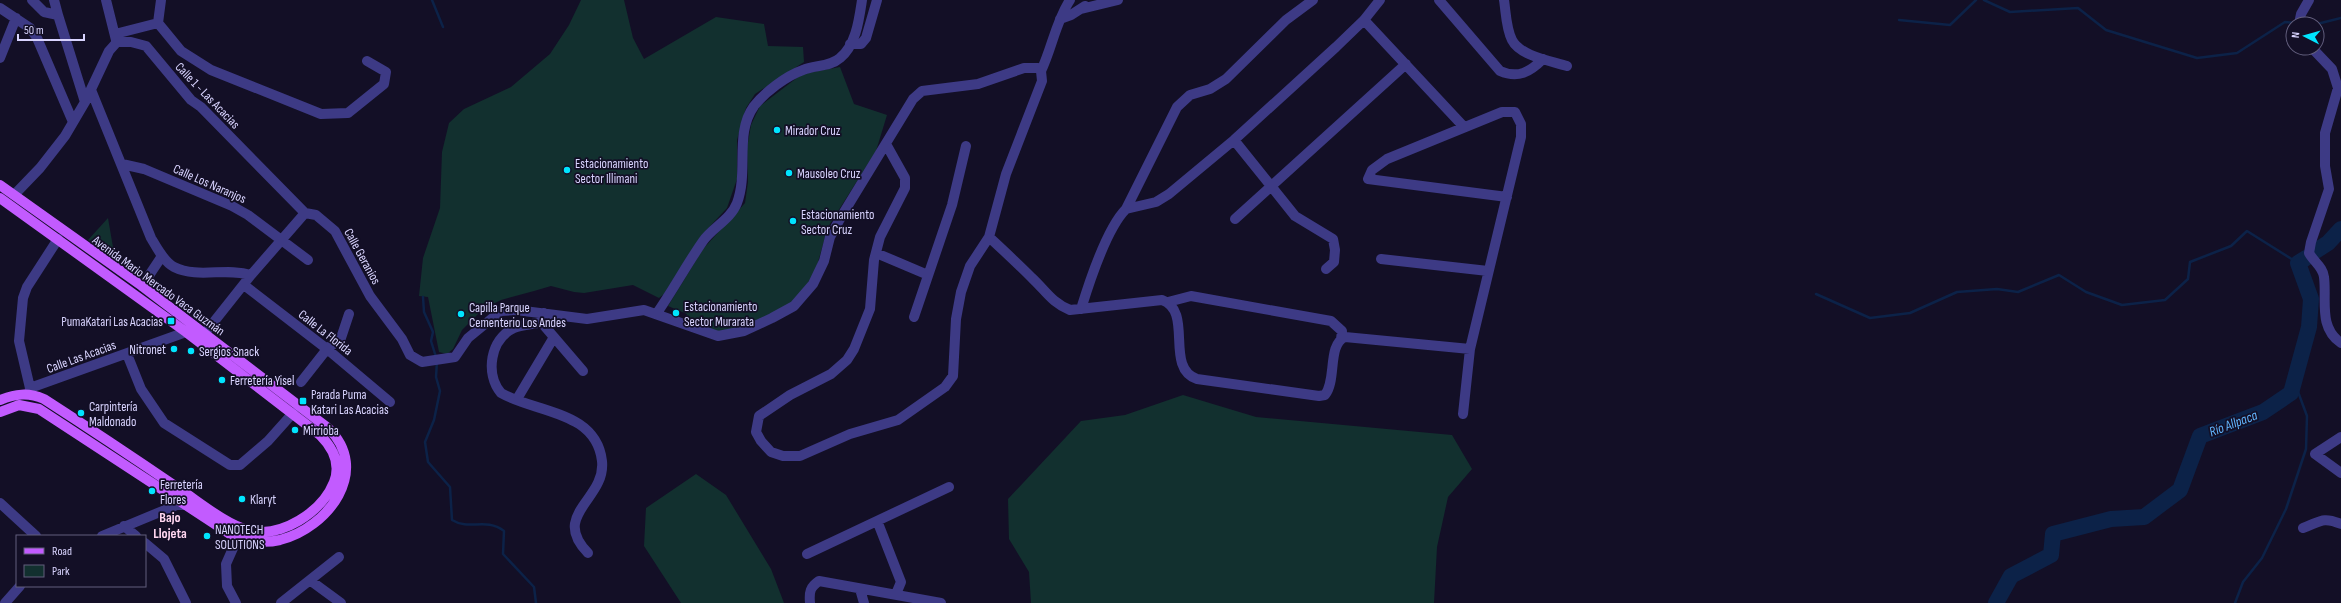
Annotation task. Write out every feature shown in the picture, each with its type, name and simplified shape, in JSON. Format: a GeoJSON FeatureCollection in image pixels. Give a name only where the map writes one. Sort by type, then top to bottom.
{"type":"FeatureCollection","features":[{"type":"Feature","properties":{"kind":"main road","name":"Avenida Mario Mercado Vaca Guzmán"},"geometry":{"type":"LineString","coordinates":[[0,185],[7,199],[61,235],[139,291],[296,409],[328,444],[336,461],[334,481],[316,507],[287,526],[259,532],[240,533],[96,446],[39,409],[19,405],[0,412]]}},
{"type":"Feature","properties":{"kind":"main road","name":"Avenida Mario Mercado Vaca Guzmán"},"geometry":{"type":"LineString","coordinates":[[30,391],[102,437],[189,501]]}},
{"type":"Feature","properties":{"kind":"main road"},"geometry":{"type":"LineString","coordinates":[[0,400],[30,391]]}},
{"type":"Feature","properties":{"kind":"main road"},"geometry":{"type":"LineString","coordinates":[[96,446],[102,437]]}},
{"type":"Feature","properties":{"kind":"street"},"geometry":{"type":"LineString","coordinates":[[32,0],[44,12],[58,15]]}},
{"type":"Feature","properties":{"kind":"street"},"geometry":{"type":"LineString","coordinates":[[54,0],[85,102]]}},
{"type":"Feature","properties":{"kind":"street"},"geometry":{"type":"LineString","coordinates":[[106,0],[116,38]]}},
{"type":"Feature","properties":{"kind":"street"},"geometry":{"type":"LineString","coordinates":[[161,0],[158,23],[181,51],[211,70],[321,114],[348,113],[384,84],[386,72],[367,61]]}},
{"type":"Feature","properties":{"kind":"street"},"geometry":{"type":"LineString","coordinates":[[657,313],[704,240],[737,204],[743,181],[743,138],[746,121],[755,105],[772,89],[796,73],[840,59],[856,34],[862,0]]}},
{"type":"Feature","properties":{"kind":"street"},"geometry":{"type":"LineString","coordinates":[[850,44],[861,44],[866,38],[877,0]]}},
{"type":"Feature","properties":{"kind":"street"},"geometry":{"type":"LineString","coordinates":[[886,144],[905,178],[905,188],[880,238],[876,253],[870,309],[854,349],[847,360],[831,374],[790,395],[759,416],[756,432],[761,441],[771,452],[784,456],[800,456],[823,448],[850,434],[898,420],[945,387],[953,376],[956,319],[961,292],[970,266],[989,237],[1006,174],[1042,81],[1041,71],[1050,53],[1060,19],[1070,0]]}},
{"type":"Feature","properties":{"kind":"street"},"geometry":{"type":"LineString","coordinates":[[1081,9],[1092,0]]}},
{"type":"Feature","properties":{"kind":"street"},"geometry":{"type":"LineString","coordinates":[[1060,19],[1081,9],[1118,0]]}},
{"type":"Feature","properties":{"kind":"street"},"geometry":{"type":"LineString","coordinates":[[1081,309],[1098,263],[1117,221],[1126,209],[1177,107],[1190,95],[1210,89],[1226,79],[1286,20],[1313,0]]}},
{"type":"Feature","properties":{"kind":"street"},"geometry":{"type":"LineString","coordinates":[[1126,209],[1156,202],[1169,194],[1234,140],[1364,20],[1380,0]]}},
{"type":"Feature","properties":{"kind":"street"},"geometry":{"type":"LineString","coordinates":[[1439,0],[1500,71],[1509,75],[1520,75],[1533,69],[1543,59]]}},
{"type":"Feature","properties":{"kind":"street"},"geometry":{"type":"LineString","coordinates":[[1504,0],[1512,42],[1523,50],[1543,59],[1567,66]]}},
{"type":"Feature","properties":{"kind":"street"},"geometry":{"type":"LineString","coordinates":[[2301,16],[2309,0]]}},
{"type":"Feature","properties":{"kind":"street"},"geometry":{"type":"LineString","coordinates":[[0,8],[30,28],[37,38],[73,122]]}},
{"type":"Feature","properties":{"kind":"street"},"geometry":{"type":"LineString","coordinates":[[0,58],[16,18]]}},
{"type":"Feature","properties":{"kind":"street"},"geometry":{"type":"LineString","coordinates":[[1364,20],[1464,127]]}},
{"type":"Feature","properties":{"kind":"street"},"geometry":{"type":"LineString","coordinates":[[7,199],[40,168],[73,122],[85,102],[116,38],[158,23]]}},
{"type":"Feature","properties":{"kind":"street","name":"Calle 1 - Las Acacias"},"geometry":{"type":"LineString","coordinates":[[116,38],[146,46],[191,100],[201,107],[305,213]]}},
{"type":"Feature","properties":{"kind":"street"},"geometry":{"type":"LineString","coordinates":[[2320,56],[2332,68],[2338,88],[2325,133],[2325,166],[2329,189],[2311,242],[2309,254],[2323,272],[2326,322],[2334,338],[2341,343]]}},
{"type":"Feature","properties":{"kind":"street"},"geometry":{"type":"LineString","coordinates":[[1235,219],[1406,64]]}},
{"type":"Feature","properties":{"kind":"street"},"geometry":{"type":"LineString","coordinates":[[588,553],[578,543],[574,529],[578,512],[590,495],[601,472],[602,461],[596,441],[582,426],[567,417],[508,397],[498,389],[492,375],[492,357],[503,336],[514,327],[530,326],[542,317],[587,319],[644,310],[657,313],[702,332],[718,336],[744,331],[794,306],[813,284],[824,261],[830,237],[886,144],[901,115],[913,98],[922,91],[978,84],[1033,66],[1041,71]]}},
{"type":"Feature","properties":{"kind":"street"},"geometry":{"type":"LineString","coordinates":[[91,90],[151,238],[162,256],[173,267],[186,271],[212,273],[238,271],[251,275]]}},
{"type":"Feature","properties":{"kind":"street"},"geometry":{"type":"LineString","coordinates":[[1463,414],[1470,349],[1488,271],[1507,197],[1521,137],[1519,117],[1516,112],[1502,112],[1464,127],[1387,159],[1372,170],[1368,179],[1507,197]]}},
{"type":"Feature","properties":{"kind":"street"},"geometry":{"type":"LineString","coordinates":[[1234,140],[1295,216],[1333,239],[1335,250],[1334,262],[1326,270]]}},
{"type":"Feature","properties":{"kind":"street"},"geometry":{"type":"LineString","coordinates":[[914,317],[952,205],[966,146]]}},
{"type":"Feature","properties":{"kind":"street","name":"Calle Los Naranjos"},"geometry":{"type":"LineString","coordinates":[[122,164],[144,169],[226,203],[248,214],[308,260]]}},
{"type":"Feature","properties":{"kind":"street"},"geometry":{"type":"LineString","coordinates":[[202,337],[251,275],[305,213]]}},
{"type":"Feature","properties":{"kind":"street","name":"Calle Geranios"},"geometry":{"type":"LineString","coordinates":[[305,213],[316,216],[335,232],[370,296],[402,339],[410,355],[422,362],[455,357],[468,338],[501,311],[516,310],[542,317]]}},
{"type":"Feature","properties":{"kind":"street"},"geometry":{"type":"LineString","coordinates":[[30,391],[19,341],[23,298],[27,287],[61,235]]}},
{"type":"Feature","properties":{"kind":"street"},"geometry":{"type":"LineString","coordinates":[[989,237],[1034,280],[1046,295],[1062,307],[1070,310],[1162,300],[1168,302],[1172,305],[1176,316],[1181,361],[1185,370],[1197,379],[1319,396],[1325,395],[1330,384],[1336,345],[1342,332],[1331,321],[1191,296],[1168,302]]}},
{"type":"Feature","properties":{"kind":"street"},"geometry":{"type":"LineString","coordinates":[[876,253],[928,275]]}},
{"type":"Feature","properties":{"kind":"street"},"geometry":{"type":"LineString","coordinates":[[139,291],[162,256]]}},
{"type":"Feature","properties":{"kind":"street"},"geometry":{"type":"LineString","coordinates":[[1382,259],[1488,271]]}},
{"type":"Feature","properties":{"kind":"street","name":"Calle La Florida"},"geometry":{"type":"LineString","coordinates":[[244,285],[327,349],[390,402]]}},
{"type":"Feature","properties":{"kind":"street"},"geometry":{"type":"LineString","coordinates":[[301,382],[327,349],[341,338],[349,314]]}},
{"type":"Feature","properties":{"kind":"street"},"geometry":{"type":"LineString","coordinates":[[542,317],[554,337],[583,371]]}},
{"type":"Feature","properties":{"kind":"street","name":"Calle Las Acacias"},"geometry":{"type":"LineString","coordinates":[[30,391],[127,354],[189,328]]}},
{"type":"Feature","properties":{"kind":"street"},"geometry":{"type":"LineString","coordinates":[[517,399],[554,337]]}},
{"type":"Feature","properties":{"kind":"street"},"geometry":{"type":"LineString","coordinates":[[1340,339],[1353,337],[1470,349]]}},
{"type":"Feature","properties":{"kind":"street"},"geometry":{"type":"LineString","coordinates":[[127,354],[141,389],[164,423],[230,465],[240,465],[268,441],[296,409]]}},
{"type":"Feature","properties":{"kind":"street"},"geometry":{"type":"LineString","coordinates":[[2341,437],[2315,454],[2341,473]]}},
{"type":"Feature","properties":{"kind":"street"},"geometry":{"type":"LineString","coordinates":[[807,554],[878,523],[949,487]]}},
{"type":"Feature","properties":{"kind":"street"},"geometry":{"type":"LineString","coordinates":[[104,535],[189,501]]}},
{"type":"Feature","properties":{"kind":"street"},"geometry":{"type":"LineString","coordinates":[[0,503],[35,535]]}},
{"type":"Feature","properties":{"kind":"street"},"geometry":{"type":"LineString","coordinates":[[2303,528],[2321,520],[2328,519],[2341,524]]}},
{"type":"Feature","properties":{"kind":"street"},"geometry":{"type":"LineString","coordinates":[[878,523],[901,582],[896,594]]}},
{"type":"Feature","properties":{"kind":"street"},"geometry":{"type":"LineString","coordinates":[[124,526],[135,535]]}},
{"type":"Feature","properties":{"kind":"street"},"geometry":{"type":"LineString","coordinates":[[236,603],[227,586],[226,564],[240,533]]}},
{"type":"Feature","properties":{"kind":"street"},"geometry":{"type":"LineString","coordinates":[[146,544],[164,559],[186,603]]}},
{"type":"Feature","properties":{"kind":"street"},"geometry":{"type":"LineString","coordinates":[[280,603],[311,581],[340,556]]}},
{"type":"Feature","properties":{"kind":"street"},"geometry":{"type":"LineString","coordinates":[[311,581],[341,603]]}},
{"type":"Feature","properties":{"kind":"street"},"geometry":{"type":"LineString","coordinates":[[810,603],[809,592],[813,585],[819,581],[941,603]]}},
{"type":"Feature","properties":{"kind":"street"},"geometry":{"type":"LineString","coordinates":[[5,603],[19,587]]}},
{"type":"Feature","properties":{"kind":"street"},"geometry":{"type":"LineString","coordinates":[[860,588],[864,603]]}},
{"type":"Feature","properties":{"kind":"green space"},"geometry":{"type":"Polygon","coordinates":[[[581,0],[624,0],[633,38],[644,59],[716,17],[764,24],[768,46],[803,47],[804,62],[755,94],[746,108],[737,140],[737,179],[727,208],[700,237],[664,294],[659,298],[633,285],[584,293],[551,286],[501,300],[483,309],[462,330],[453,349],[447,354],[439,352],[428,297],[419,296],[423,258],[440,208],[442,152],[449,123],[464,109],[511,87],[550,54],[569,25],[581,0]]]}},
{"type":"Feature","properties":{"kind":"green space"},"geometry":{"type":"Polygon","coordinates":[[[840,67],[854,104],[887,115],[876,151],[828,227],[816,269],[803,291],[790,304],[745,327],[721,333],[684,321],[687,314],[668,306],[703,249],[745,203],[748,182],[747,148],[751,125],[760,106],[802,74],[840,67]]]}},
{"type":"Feature","properties":{"kind":"green space"},"geometry":{"type":"Polygon","coordinates":[[[108,218],[115,259],[88,240],[108,218]]]}},
{"type":"Feature","properties":{"kind":"green space"},"geometry":{"type":"Polygon","coordinates":[[[1183,395],[1256,417],[1452,435],[1472,469],[1448,497],[1437,547],[1434,603],[1031,603],[1029,572],[1009,539],[1008,499],[1081,421],[1125,415],[1183,395]]]}},
{"type":"Feature","properties":{"kind":"green space"},"geometry":{"type":"Polygon","coordinates":[[[696,474],[726,495],[771,569],[784,603],[681,603],[644,546],[646,508],[696,474]]]}},
{"type":"Feature","properties":{"kind":"waterway"},"geometry":{"type":"LineString","coordinates":[[432,0],[443,27]]}},
{"type":"Feature","properties":{"kind":"waterway"},"geometry":{"type":"LineString","coordinates":[[1899,20],[1950,25],[1976,0]]}},
{"type":"Feature","properties":{"kind":"waterway"},"geometry":{"type":"LineString","coordinates":[[1984,0],[2010,12],[2078,8],[2106,30],[2197,58],[2237,53],[2285,22]]}},
{"type":"Feature","properties":{"kind":"waterway"},"geometry":{"type":"LineString","coordinates":[[2325,22],[2341,18]]}},
{"type":"Feature","properties":{"kind":"waterway","name":"Río Allpaca"},"geometry":{"type":"LineString","coordinates":[[2314,252],[2328,243],[2341,229]]}},
{"type":"Feature","properties":{"kind":"waterway"},"geometry":{"type":"LineString","coordinates":[[1816,294],[1870,318],[1910,313],[1957,292],[1997,289],[2018,292],[2059,275],[2086,292],[2122,305],[2165,300],[2188,279],[2190,262],[2231,246],[2247,231],[2298,263]]}},
{"type":"Feature","properties":{"kind":"waterway","name":"Río Allpaca"},"geometry":{"type":"LineString","coordinates":[[1996,603],[2011,576],[2051,555],[2053,534],[2111,519],[2144,517],[2180,490],[2200,436],[2263,412],[2291,393],[2309,327],[2311,299],[2298,263],[2306,258]]}},
{"type":"Feature","properties":{"kind":"waterway"},"geometry":{"type":"LineString","coordinates":[[423,297],[424,312],[433,332],[431,341],[436,357]]}},
{"type":"Feature","properties":{"kind":"waterway"},"geometry":{"type":"LineString","coordinates":[[437,361],[436,377],[440,391],[434,420],[425,442],[428,462],[450,487],[452,520],[465,524],[490,525],[504,531],[503,554],[534,587],[536,603]]}},
{"type":"Feature","properties":{"kind":"waterway"},"geometry":{"type":"LineString","coordinates":[[2235,603],[2243,582],[2262,558],[2286,509],[2306,449],[2307,416],[2294,381]]}},
{"type":"Feature","properties":{"kind":"place","name":"Mirador Cruz"},"geometry":{"type":"Point","coordinates":[777,130]}},
{"type":"Feature","properties":{"kind":"place","name":"Estacionamiento Sector Illimani"},"geometry":{"type":"Point","coordinates":[567,170]}},
{"type":"Feature","properties":{"kind":"place","name":"Mausoleo Cruz"},"geometry":{"type":"Point","coordinates":[789,173]}},
{"type":"Feature","properties":{"kind":"place","name":"Estacionamiento Sector Cruz"},"geometry":{"type":"Point","coordinates":[793,221]}},
{"type":"Feature","properties":{"kind":"place","name":"Estacionamiento Sector Murarata"},"geometry":{"type":"Point","coordinates":[676,313]}},
{"type":"Feature","properties":{"kind":"place","name":"Capilla Parque Cementerio Los Andes"},"geometry":{"type":"Point","coordinates":[461,314]}},
{"type":"Feature","properties":{"kind":"place","name":"PumaKatari Las Acacias"},"geometry":{"type":"Point","coordinates":[171,321]}},
{"type":"Feature","properties":{"kind":"place","name":"Nitronet"},"geometry":{"type":"Point","coordinates":[174,349]}},
{"type":"Feature","properties":{"kind":"place","name":"Sergios Snack"},"geometry":{"type":"Point","coordinates":[191,351]}},
{"type":"Feature","properties":{"kind":"place","name":"Ferretería Yisel"},"geometry":{"type":"Point","coordinates":[222,380]}},
{"type":"Feature","properties":{"kind":"place","name":"Parada Puma Katari Las Acacias"},"geometry":{"type":"Point","coordinates":[303,401]}},
{"type":"Feature","properties":{"kind":"place","name":"Carpintería Maldonado"},"geometry":{"type":"Point","coordinates":[81,413]}},
{"type":"Feature","properties":{"kind":"place","name":"Mirrioba"},"geometry":{"type":"Point","coordinates":[295,430]}},
{"type":"Feature","properties":{"kind":"place","name":"Ferretería Flores"},"geometry":{"type":"Point","coordinates":[152,491]}},
{"type":"Feature","properties":{"kind":"place","name":"Klaryt"},"geometry":{"type":"Point","coordinates":[242,499]}},
{"type":"Feature","properties":{"kind":"place","name":"NANOTECH SOLUTIONS"},"geometry":{"type":"Point","coordinates":[207,536]}},
{"type":"Feature","properties":{"kind":"district","name":"Bajo Llojeta"},"geometry":{"type":"Point","coordinates":[170,526]}}]}
